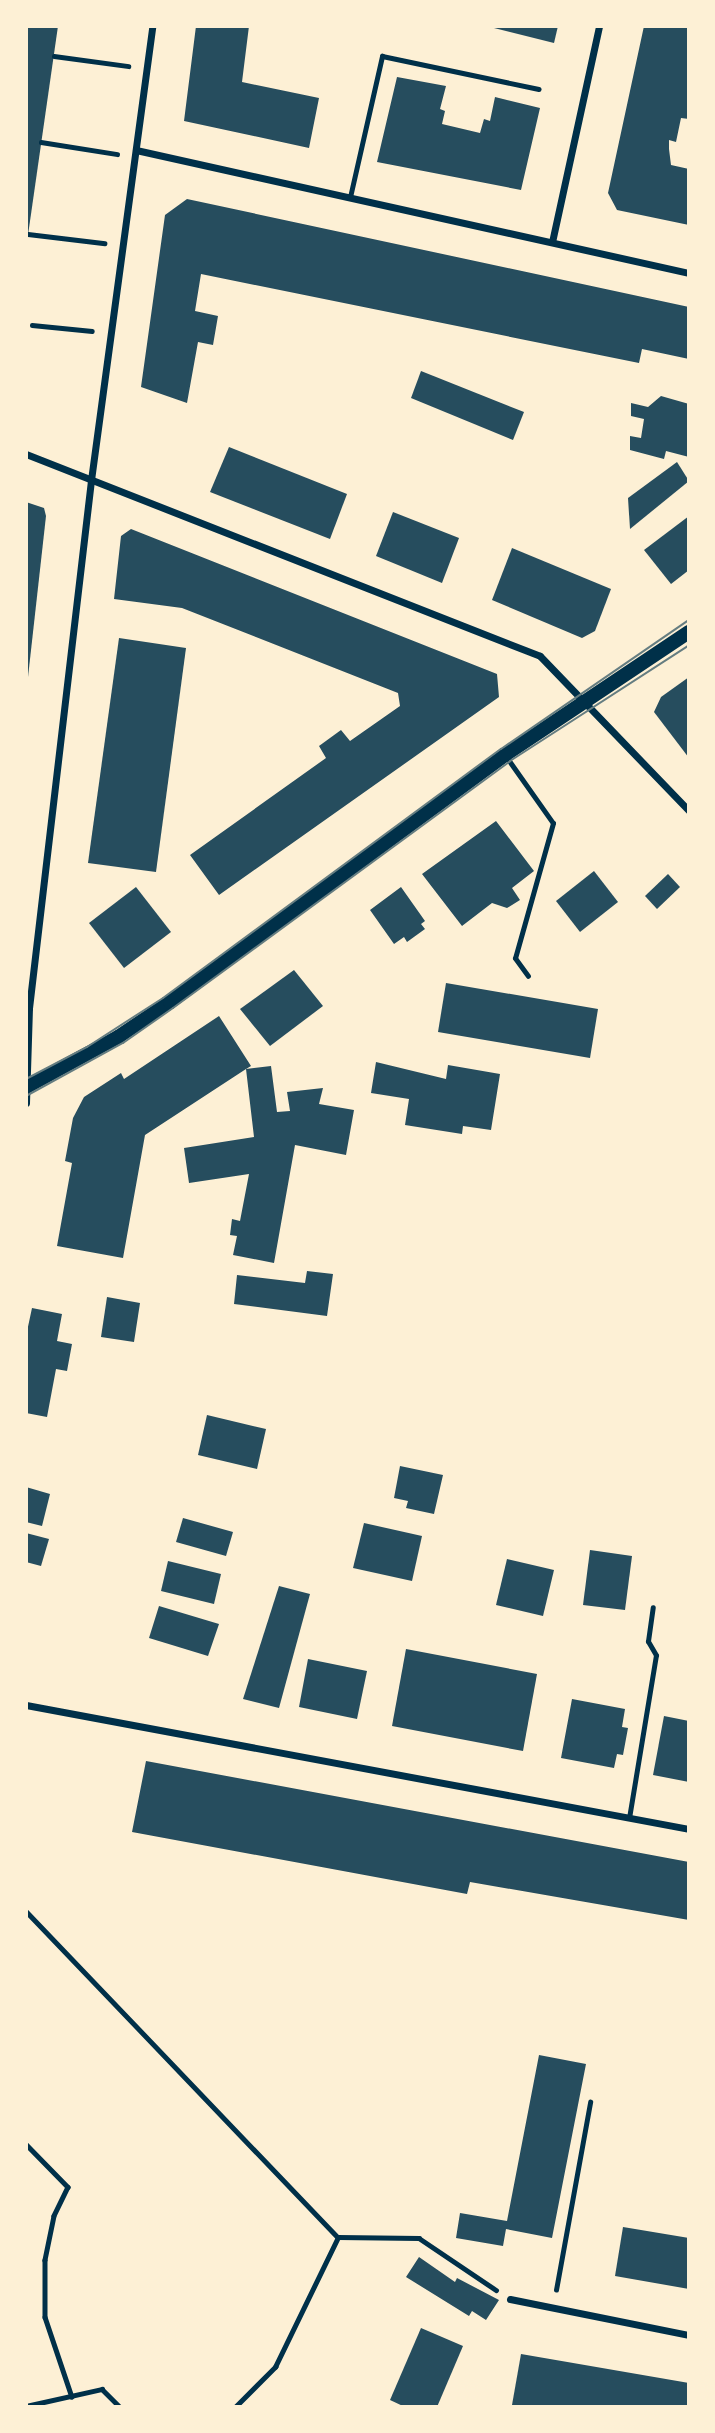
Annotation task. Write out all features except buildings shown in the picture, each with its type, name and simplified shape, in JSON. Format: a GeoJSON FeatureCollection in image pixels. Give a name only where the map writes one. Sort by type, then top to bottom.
{"type":"FeatureCollection","features":[{"type":"Feature","properties":{"kind":"main road"},"geometry":{"type":"LineString","coordinates":[[28,1087],[170,1002],[505,755],[689,632]]}},
{"type":"Feature","properties":{"kind":"street"},"geometry":{"type":"LineString","coordinates":[[26,1102],[29,1008],[91,480],[152,26]]}},
{"type":"Feature","properties":{"kind":"street"},"geometry":{"type":"LineString","coordinates":[[552,242],[599,26]]}},
{"type":"Feature","properties":{"kind":"street"},"geometry":{"type":"LineString","coordinates":[[135,153],[350,197],[689,273]]}},
{"type":"Feature","properties":{"kind":"street"},"geometry":{"type":"LineString","coordinates":[[26,454],[540,656],[588,701],[689,811]]}},
{"type":"Feature","properties":{"kind":"street"},"geometry":{"type":"LineString","coordinates":[[26,1705],[689,1829]]}},
{"type":"Feature","properties":{"kind":"street"},"geometry":{"type":"LineString","coordinates":[[510,2299],[689,2335]]}},
{"type":"Feature","properties":{"kind":"lane"},"geometry":{"type":"LineString","coordinates":[[350,197],[382,56],[539,89]]}},
{"type":"Feature","properties":{"kind":"lane"},"geometry":{"type":"LineString","coordinates":[[505,755],[553,823],[515,958],[528,976]]}},
{"type":"Feature","properties":{"kind":"lane"},"geometry":{"type":"LineString","coordinates":[[629,1818],[656,1655],[648,1640],[653,1607]]}},
{"type":"Feature","properties":{"kind":"path"},"geometry":{"type":"LineString","coordinates":[[54,56],[147,68]]}},
{"type":"Feature","properties":{"kind":"path"},"geometry":{"type":"LineString","coordinates":[[41,142],[135,153]]}},
{"type":"Feature","properties":{"kind":"path"},"geometry":{"type":"LineString","coordinates":[[28,234],[123,245]]}},
{"type":"Feature","properties":{"kind":"path"},"geometry":{"type":"LineString","coordinates":[[32,325],[111,333]]}},
{"type":"Feature","properties":{"kind":"path"},"geometry":{"type":"LineString","coordinates":[[26,1910],[338,2238],[419,2238],[510,2299]]}},
{"type":"Feature","properties":{"kind":"path"},"geometry":{"type":"LineString","coordinates":[[553,2308],[590,2102]]}},
{"type":"Feature","properties":{"kind":"path"},"geometry":{"type":"LineString","coordinates":[[26,2144],[68,2188],[54,2216],[45,2260],[46,2317],[72,2397]]}},
{"type":"Feature","properties":{"kind":"path"},"geometry":{"type":"LineString","coordinates":[[235,2407],[275,2367],[338,2238]]}},
{"type":"Feature","properties":{"kind":"path"},"geometry":{"type":"LineString","coordinates":[[26,2406],[102,2389],[120,2407]]}},
{"type":"Feature","properties":{"kind":"path"},"geometry":{"type":"LineString","coordinates":[[242,2402],[247,2407]]}},
{"type":"Feature","properties":{"kind":"tram line"},"geometry":{"type":"LineString","coordinates":[[26,1079],[87,1047],[163,998],[501,749],[689,620]]}},
{"type":"Feature","properties":{"kind":"tram line"},"geometry":{"type":"LineString","coordinates":[[26,1096],[123,1043],[510,761],[689,645]]}}]}
